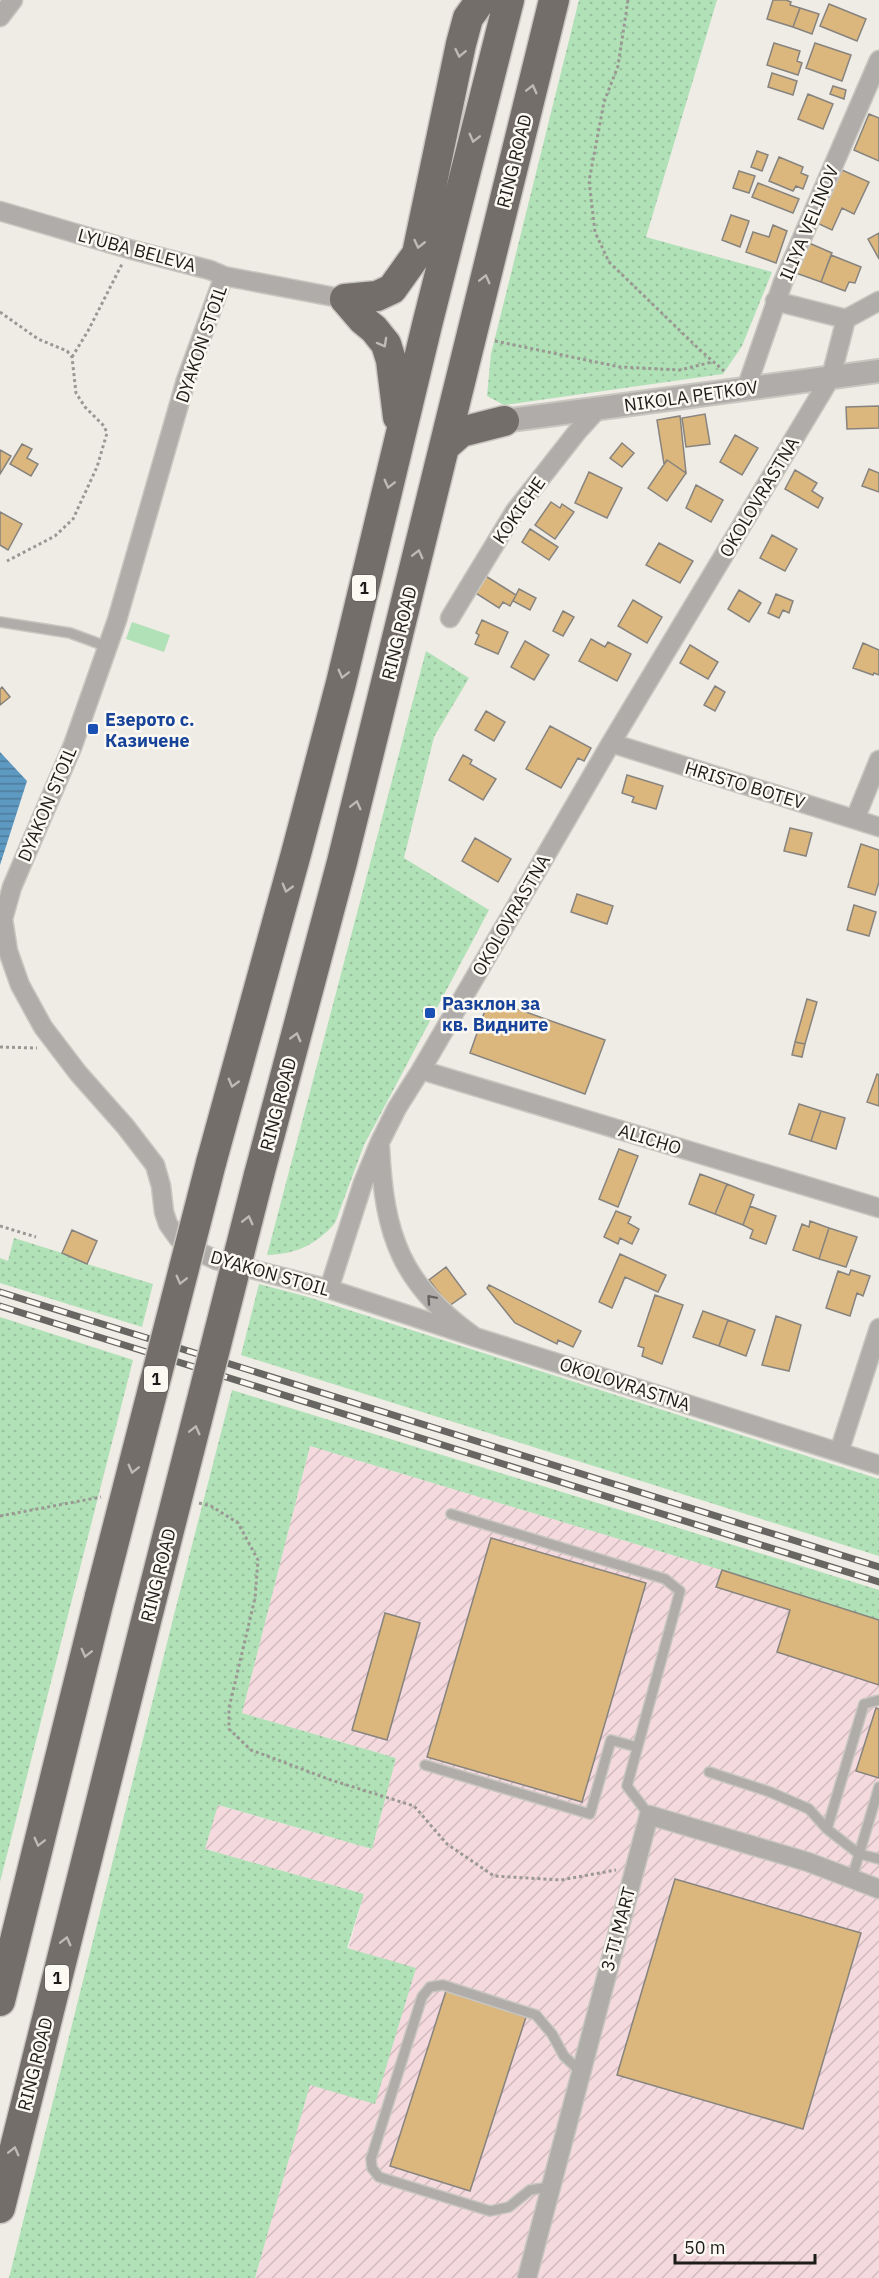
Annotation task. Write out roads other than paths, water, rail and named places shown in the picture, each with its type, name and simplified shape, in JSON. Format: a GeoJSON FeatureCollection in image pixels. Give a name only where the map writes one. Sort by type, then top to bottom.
{"type":"FeatureCollection","features":[{"type":"Feature","properties":{"kind":"highway"},"geometry":{"type":"LineString","coordinates":[[345,299],[377,296],[392,289],[417,254],[461,44],[468,18],[481,0]]}},
{"type":"Feature","properties":{"kind":"highway","name":"1"},"geometry":{"type":"LineString","coordinates":[[0,2001],[100,1596],[211,1163],[341,683],[509,0]]}},
{"type":"Feature","properties":{"kind":"highway","name":"RING ROAD"},"geometry":{"type":"LineString","coordinates":[[0,2208],[259,1175],[342,862],[554,0]]}},
{"type":"Feature","properties":{"kind":"highway"},"geometry":{"type":"LineString","coordinates":[[345,299],[386,344],[391,360],[400,439]]}},
{"type":"Feature","properties":{"kind":"highway"},"geometry":{"type":"LineString","coordinates":[[460,376],[476,402],[487,412],[504,421]]}},
{"type":"Feature","properties":{"kind":"highway"},"geometry":{"type":"LineString","coordinates":[[444,447],[461,432],[504,421]]}},
{"type":"Feature","properties":{"kind":"street"},"geometry":{"type":"LineString","coordinates":[[0,17],[13,0]]}},
{"type":"Feature","properties":{"kind":"street","name":"ILIYA VELINOV"},"geometry":{"type":"LineString","coordinates":[[746,389],[776,301],[879,60]]}},
{"type":"Feature","properties":{"kind":"street","name":"LYUBA BELEVA"},"geometry":{"type":"LineString","coordinates":[[0,211],[210,270],[224,276],[345,299]]}},
{"type":"Feature","properties":{"kind":"street","name":"DYAKON STOIL"},"geometry":{"type":"LineString","coordinates":[[224,276],[186,380],[135,562],[108,646],[73,745],[12,887],[2,922],[8,951],[20,985],[43,1027],[155,1165],[161,1186],[164,1212],[168,1224],[178,1238],[195,1250],[216,1260],[329,1289],[475,1337]]}},
{"type":"Feature","properties":{"kind":"street"},"geometry":{"type":"LineString","coordinates":[[776,301],[846,319],[879,301]]}},
{"type":"Feature","properties":{"kind":"street","name":"OKOLOVRASTNA"},"geometry":{"type":"LineString","coordinates":[[846,319],[831,377],[611,743],[397,1108],[380,1142],[382,1184],[387,1215],[396,1244],[409,1271],[428,1297],[447,1317],[475,1337],[879,1465]]}},
{"type":"Feature","properties":{"kind":"street","name":"NIKOLA PETKOV"},"geometry":{"type":"LineString","coordinates":[[504,421],[879,371]]}},
{"type":"Feature","properties":{"kind":"street","name":"KOKICHE"},"geometry":{"type":"LineString","coordinates":[[450,618],[515,511],[598,409]]}},
{"type":"Feature","properties":{"kind":"street","name":"HRISTO BOTEV"},"geometry":{"type":"LineString","coordinates":[[611,743],[879,827]]}},
{"type":"Feature","properties":{"kind":"street"},"geometry":{"type":"LineString","coordinates":[[855,819],[879,760]]}},
{"type":"Feature","properties":{"kind":"street","name":"ALICHO"},"geometry":{"type":"LineString","coordinates":[[421,1070],[879,1208]]}},
{"type":"Feature","properties":{"kind":"street"},"geometry":{"type":"LineString","coordinates":[[329,1289],[363,1183],[380,1142]]}},
{"type":"Feature","properties":{"kind":"street"},"geometry":{"type":"LineString","coordinates":[[839,1452],[879,1328]]}},
{"type":"Feature","properties":{"kind":"street"},"geometry":{"type":"LineString","coordinates":[[649,1815],[808,1862],[879,1889]]}},
{"type":"Feature","properties":{"kind":"street","name":"3-TI MART"},"geometry":{"type":"LineString","coordinates":[[527,2278],[649,1815]]}},
{"type":"Feature","properties":{"kind":"lane"},"geometry":{"type":"LineString","coordinates":[[0,622],[70,633],[108,646]]}},
{"type":"Feature","properties":{"kind":"lane"},"geometry":{"type":"LineString","coordinates":[[451,1514],[665,1579],[680,1592],[627,1786],[649,1815]]}},
{"type":"Feature","properties":{"kind":"lane"},"geometry":{"type":"LineString","coordinates":[[827,1829],[864,1704],[879,1700]]}},
{"type":"Feature","properties":{"kind":"lane"},"geometry":{"type":"LineString","coordinates":[[425,1766],[590,1814],[611,1740],[637,1747]]}},
{"type":"Feature","properties":{"kind":"lane"},"geometry":{"type":"LineString","coordinates":[[709,1772],[770,1792],[809,1809],[827,1829],[859,1854],[879,1859]]}},
{"type":"Feature","properties":{"kind":"lane"},"geometry":{"type":"LineString","coordinates":[[852,1878],[879,1787]]}},
{"type":"Feature","properties":{"kind":"lane"},"geometry":{"type":"LineString","coordinates":[[550,2187],[530,2190],[509,2207],[490,2211],[379,2177],[372,2169],[371,2159],[422,1997],[430,1987],[443,1985],[459,1989],[536,2015],[552,2034],[564,2056],[580,2071]]}},
{"type":"Feature","properties":{"kind":"water"},"geometry":{"type":"Polygon","coordinates":[[[0,752],[27,781],[0,865],[0,752]]]}},
{"type":"Feature","properties":{"kind":"railway"},"geometry":{"type":"LineString","coordinates":[[0,1292],[879,1567]]}},
{"type":"Feature","properties":{"kind":"railway"},"geometry":{"type":"LineString","coordinates":[[0,1306],[879,1582]]}},
{"type":"Feature","properties":{"kind":"place","name":"Езерото с. Казичене"},"geometry":{"type":"Point","coordinates":[93,729]}},
{"type":"Feature","properties":{"kind":"place","name":"Разклон за кв. Видните"},"geometry":{"type":"Point","coordinates":[430,1013]}}]}
